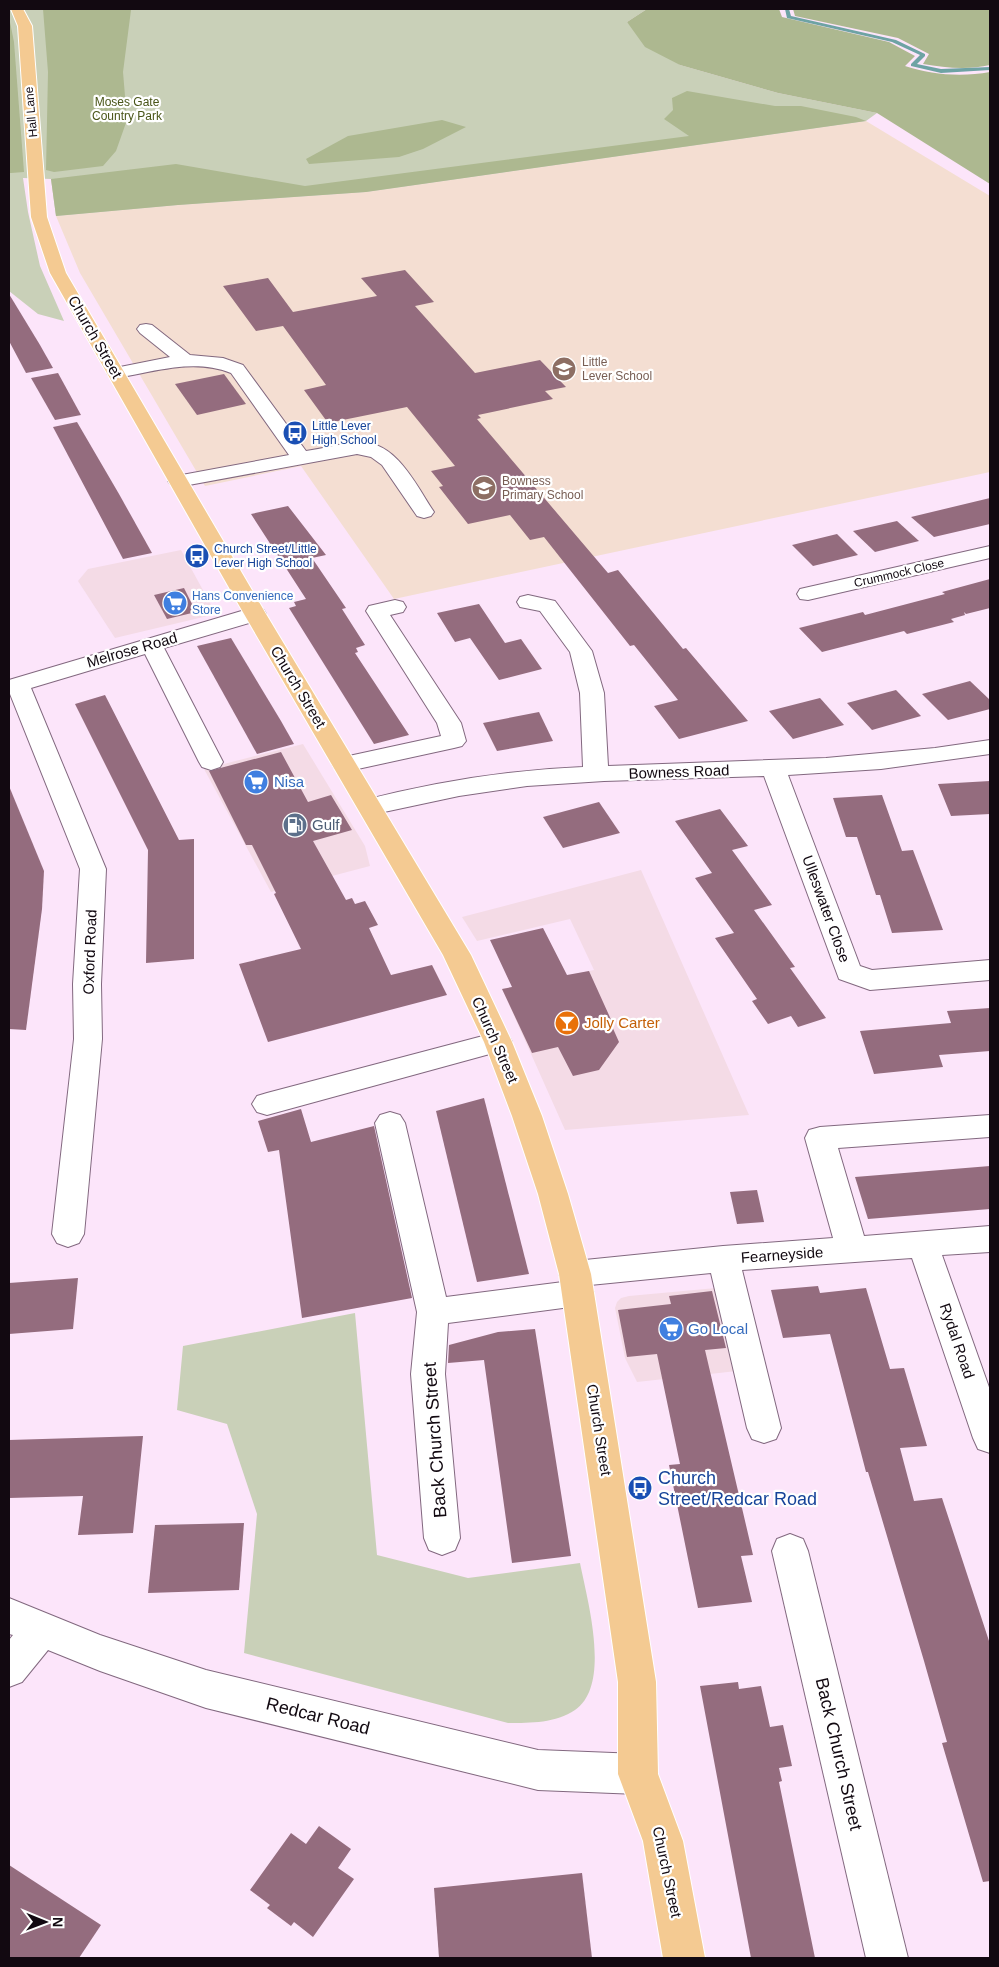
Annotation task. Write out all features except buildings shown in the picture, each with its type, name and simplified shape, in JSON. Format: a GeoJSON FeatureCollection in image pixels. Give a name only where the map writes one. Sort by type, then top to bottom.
{"type":"FeatureCollection","features":[{"type":"Feature","properties":{"kind":"main road","name":"Hall Lane"},"geometry":{"type":"LineString","coordinates":[[17,9],[25,26],[39,217]]}},
{"type":"Feature","properties":{"kind":"main road","name":"Church Street"},"geometry":{"type":"LineString","coordinates":[[39,217],[58,272],[254,614],[457,955],[498,1042],[527,1116],[553,1194],[576,1284],[637,1682],[638,1774],[663,1841],[684,1958]]}},
{"type":"Feature","properties":{"kind":"street"},"geometry":{"type":"LineString","coordinates":[[146,329],[186,361]]}},
{"type":"Feature","properties":{"kind":"street"},"geometry":{"type":"LineString","coordinates":[[116,373],[186,361],[210,360],[226,363],[237,369],[301,458]]}},
{"type":"Feature","properties":{"kind":"street"},"geometry":{"type":"LineString","coordinates":[[178,481],[357,448],[377,452],[389,461],[424,512]]}},
{"type":"Feature","properties":{"kind":"street","name":"Crummock Close"},"geometry":{"type":"LineString","coordinates":[[808,594],[990,552]]}},
{"type":"Feature","properties":{"kind":"street"},"geometry":{"type":"LineString","coordinates":[[528,602],[548,606],[581,651],[592,693],[596,775]]}},
{"type":"Feature","properties":{"kind":"street"},"geometry":{"type":"LineString","coordinates":[[344,764],[454,741],[449,723],[377,611],[395,607]]}},
{"type":"Feature","properties":{"kind":"street","name":"Melrose Road"},"geometry":{"type":"LineString","coordinates":[[13,685],[254,614]]}},
{"type":"Feature","properties":{"kind":"street"},"geometry":{"type":"LineString","coordinates":[[151,644],[211,762]]}},
{"type":"Feature","properties":{"kind":"street","name":"Oxford Road"},"geometry":{"type":"LineString","coordinates":[[13,685],[94,869],[87,984],[88,1039],[68,1234]]}},
{"type":"Feature","properties":{"kind":"street","name":"Bowness Road"},"geometry":{"type":"LineString","coordinates":[[370,807],[499,782],[548,776],[773,768],[889,760],[990,748]]}},
{"type":"Feature","properties":{"kind":"street","name":"Ulleswater Close"},"geometry":{"type":"LineString","coordinates":[[773,768],[849,972],[870,980],[990,970]]}},
{"type":"Feature","properties":{"kind":"street"},"geometry":{"type":"LineString","coordinates":[[267,1104],[498,1042]]}},
{"type":"Feature","properties":{"kind":"street","name":"Back Church Street"},"geometry":{"type":"LineString","coordinates":[[390,1123],[433,1312],[428,1374],[442,1538]]}},
{"type":"Feature","properties":{"kind":"street"},"geometry":{"type":"LineString","coordinates":[[852,1250],[820,1138],[990,1126]]}},
{"type":"Feature","properties":{"kind":"street","name":"Fearneyside"},"geometry":{"type":"LineString","coordinates":[[576,1284],[723,1259],[990,1239]]}},
{"type":"Feature","properties":{"kind":"street","name":"Rydal Road"},"geometry":{"type":"LineString","coordinates":[[923,1244],[990,1438]]}},
{"type":"Feature","properties":{"kind":"street"},"geometry":{"type":"LineString","coordinates":[[723,1259],[764,1428]]}},
{"type":"Feature","properties":{"kind":"street"},"geometry":{"type":"LineString","coordinates":[[433,1312],[576,1284]]}},
{"type":"Feature","properties":{"kind":"street","name":"Back Church Street"},"geometry":{"type":"LineString","coordinates":[[790,1551],[887,1958]]}},
{"type":"Feature","properties":{"kind":"street"},"geometry":{"type":"LineString","coordinates":[[9,1669],[25,1622]]}},
{"type":"Feature","properties":{"kind":"street","name":"Redcar Road"},"geometry":{"type":"LineString","coordinates":[[25,1622],[100,1653],[206,1689],[538,1770],[638,1774]]}},
{"type":"Feature","properties":{"kind":"shaded area","name":"Little Lever School"},"geometry":{"type":"Polygon","coordinates":[[[866,121],[990,196],[990,472],[394,599],[301,466],[205,486],[80,273],[56,216],[178,205],[366,192],[866,121]]]}},
{"type":"Feature","properties":{"kind":"shaded area"},"geometry":{"type":"Polygon","coordinates":[[[181,550],[216,614],[115,638],[78,581],[88,569],[181,550]]]}},
{"type":"Feature","properties":{"kind":"shaded area"},"geometry":{"type":"Polygon","coordinates":[[[303,744],[365,846],[370,866],[271,892],[204,769],[303,744]]]}},
{"type":"Feature","properties":{"kind":"shaded area"},"geometry":{"type":"Polygon","coordinates":[[[641,870],[749,1115],[565,1130],[502,989],[594,970],[570,919],[477,941],[462,917],[641,870]]]}},
{"type":"Feature","properties":{"kind":"shaded area"},"geometry":{"type":"Polygon","coordinates":[[[716,1288],[737,1371],[637,1382],[625,1358],[615,1308],[617,1302],[621,1298],[629,1296],[716,1288]]]}},
{"type":"Feature","properties":{"kind":"green space","name":"Moses Gate Country Park"},"geometry":{"type":"Polygon","coordinates":[[[9,9],[647,9],[627,22],[680,65],[778,93],[877,113],[866,121],[366,192],[178,205],[56,216],[51,179],[23,178],[28,212],[40,266],[64,321],[38,314],[9,291],[9,9]]]}},
{"type":"Feature","properties":{"kind":"green space"},"geometry":{"type":"Polygon","coordinates":[[[43,9],[131,10],[123,72],[127,120],[116,151],[103,166],[54,172],[46,170],[48,72],[43,9]]]}},
{"type":"Feature","properties":{"kind":"green space"},"geometry":{"type":"Polygon","coordinates":[[[647,9],[779,9],[782,17],[889,42],[915,56],[905,66],[947,74],[990,72],[990,184],[877,113],[778,93],[680,65],[645,47],[627,22],[647,9]]]}},
{"type":"Feature","properties":{"kind":"green space"},"geometry":{"type":"Polygon","coordinates":[[[793,9],[990,9],[990,65],[974,68],[957,68],[923,64],[929,54],[898,38],[795,16],[793,9]]]}},
{"type":"Feature","properties":{"kind":"green space"},"geometry":{"type":"Polygon","coordinates":[[[9,17],[14,42],[24,172],[11,173],[9,173],[9,17]]]}},
{"type":"Feature","properties":{"kind":"green space"},"geometry":{"type":"Polygon","coordinates":[[[687,91],[775,106],[801,106],[856,117],[866,121],[366,192],[178,205],[56,216],[51,179],[176,164],[305,186],[689,136],[664,119],[673,110],[672,98],[687,91]]]}},
{"type":"Feature","properties":{"kind":"green space"},"geometry":{"type":"Polygon","coordinates":[[[442,120],[466,127],[423,149],[399,157],[309,164],[306,159],[348,136],[442,120]]]}},
{"type":"Feature","properties":{"kind":"green space"},"geometry":{"type":"Polygon","coordinates":[[[355,1313],[377,1555],[468,1578],[580,1563],[591,1619],[595,1662],[592,1682],[586,1698],[575,1710],[568,1714],[552,1720],[508,1723],[244,1653],[257,1514],[227,1424],[177,1410],[183,1346],[355,1313]]]}},
{"type":"Feature","properties":{"kind":"waterway"},"geometry":{"type":"LineString","coordinates":[[787,9],[789,17],[894,41],[923,55],[913,65],[941,71],[990,69]]}},
{"type":"Feature","properties":{"kind":"place","name":"Little Lever School"},"geometry":{"type":"Point","coordinates":[564,369]}},
{"type":"Feature","properties":{"kind":"place","name":"Little Lever High School"},"geometry":{"type":"Point","coordinates":[295,433]}},
{"type":"Feature","properties":{"kind":"place","name":"Bowness Primary School"},"geometry":{"type":"Point","coordinates":[484,488]}},
{"type":"Feature","properties":{"kind":"place","name":"Church Street/Little Lever High School"},"geometry":{"type":"Point","coordinates":[197,556]}},
{"type":"Feature","properties":{"kind":"place","name":"Hans Convenience Store"},"geometry":{"type":"Point","coordinates":[175,603]}},
{"type":"Feature","properties":{"kind":"place","name":"Nisa"},"geometry":{"type":"Point","coordinates":[256,782]}},
{"type":"Feature","properties":{"kind":"place","name":"Gulf"},"geometry":{"type":"Point","coordinates":[295,825]}},
{"type":"Feature","properties":{"kind":"place","name":"Jolly Carter"},"geometry":{"type":"Point","coordinates":[567,1023]}},
{"type":"Feature","properties":{"kind":"place","name":"Go Local"},"geometry":{"type":"Point","coordinates":[671,1329]}},
{"type":"Feature","properties":{"kind":"place","name":"Church Street/Redcar Road"},"geometry":{"type":"Point","coordinates":[640,1488]}}]}
